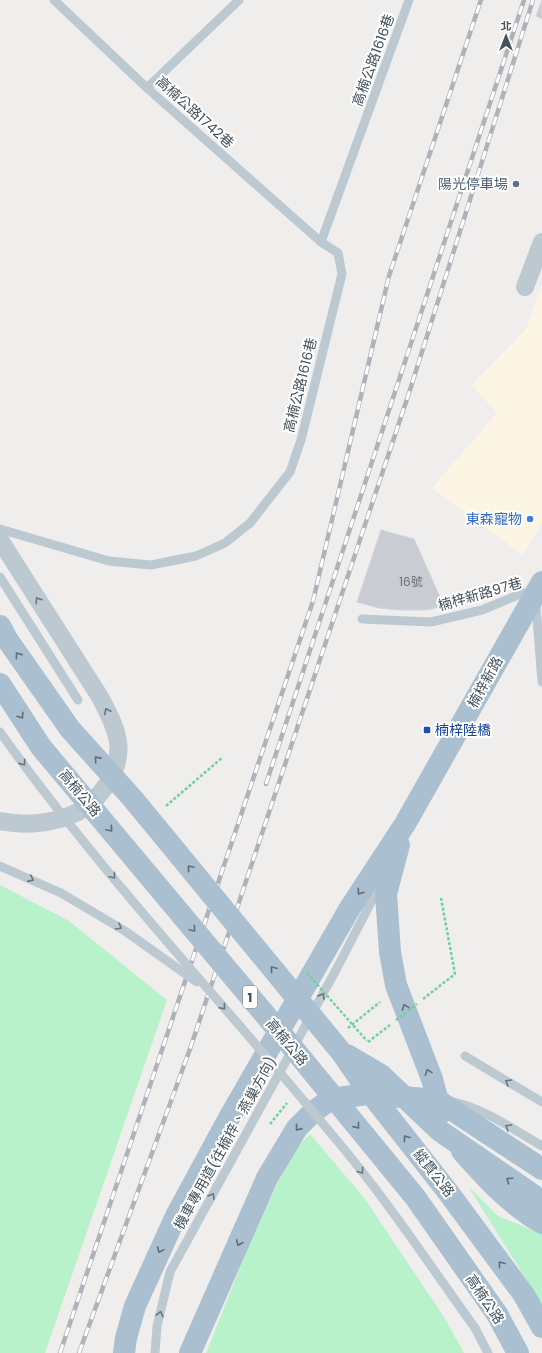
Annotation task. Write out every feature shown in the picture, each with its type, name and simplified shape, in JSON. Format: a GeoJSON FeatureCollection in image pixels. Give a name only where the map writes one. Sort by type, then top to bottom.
{"type":"FeatureCollection","features":[{"type":"Feature","properties":{"kind":"main road","name":"楠梓新路"},"geometry":{"type":"LineString","coordinates":[[405,824],[540,591]]}},
{"type":"Feature","properties":{"kind":"main road"},"geometry":{"type":"LineString","coordinates":[[0,626],[7,640],[70,729],[133,799],[342,1053],[381,1075],[440,1131],[542,1201]]}},
{"type":"Feature","properties":{"kind":"main road","name":"高楠公路"},"geometry":{"type":"LineString","coordinates":[[0,684],[41,747],[415,1197],[497,1314],[518,1353]]}},
{"type":"Feature","properties":{"kind":"main road"},"geometry":{"type":"LineString","coordinates":[[405,824],[386,894],[390,952],[396,985],[446,1128],[461,1150],[503,1196],[512,1204],[542,1223]]}},
{"type":"Feature","properties":{"kind":"main road"},"geometry":{"type":"LineString","coordinates":[[124,1353],[126,1338],[135,1306],[176,1216],[229,1118],[350,908],[405,824]]}},
{"type":"Feature","properties":{"kind":"main road","name":"縱貫公路"},"geometry":{"type":"LineString","coordinates":[[342,1053],[364,1085],[448,1192],[524,1295],[542,1327]]}},
{"type":"Feature","properties":{"kind":"main road"},"geometry":{"type":"LineString","coordinates":[[190,1353],[267,1178],[297,1128],[313,1112],[331,1099],[349,1095],[367,1094],[437,1100],[542,1169]]}},
{"type":"Feature","properties":{"kind":"street"},"geometry":{"type":"LineString","coordinates":[[525,287],[542,242]]}},
{"type":"Feature","properties":{"kind":"street"},"geometry":{"type":"LineString","coordinates":[[0,540],[100,697],[114,724],[118,743],[116,764],[111,777],[100,794],[89,806],[59,819],[33,824],[0,821]]}},
{"type":"Feature","properties":{"kind":"lane","name":"高楠公路1742巷"},"geometry":{"type":"LineString","coordinates":[[54,0],[147,88],[321,242]]}},
{"type":"Feature","properties":{"kind":"lane"},"geometry":{"type":"LineString","coordinates":[[147,88],[239,0]]}},
{"type":"Feature","properties":{"kind":"lane","name":"高楠公路1616巷"},"geometry":{"type":"LineString","coordinates":[[0,529],[109,561],[151,565],[196,556],[225,543],[250,523],[290,472],[301,440],[342,274],[338,253],[321,242],[410,0]]}},
{"type":"Feature","properties":{"kind":"lane"},"geometry":{"type":"LineString","coordinates":[[0,577],[78,700]]}},
{"type":"Feature","properties":{"kind":"lane"},"geometry":{"type":"LineString","coordinates":[[540,591],[542,682]]}},
{"type":"Feature","properties":{"kind":"lane","name":"楠梓新路97巷"},"geometry":{"type":"LineString","coordinates":[[362,619],[431,622],[482,610],[523,593],[540,591]]}},
{"type":"Feature","properties":{"kind":"lane"},"geometry":{"type":"LineString","coordinates":[[0,732],[43,792],[335,1138],[408,1234],[475,1328],[488,1353]]}},
{"type":"Feature","properties":{"kind":"lane","name":"機車專用道(往楠梓、燕巢方向)"},"geometry":{"type":"LineString","coordinates":[[155,1353],[157,1326],[170,1272],[378,889],[405,824]]}},
{"type":"Feature","properties":{"kind":"lane"},"geometry":{"type":"LineString","coordinates":[[0,866],[61,893],[125,931],[208,989]]}},
{"type":"Feature","properties":{"kind":"lane"},"geometry":{"type":"LineString","coordinates":[[465,1056],[542,1102]]}},
{"type":"Feature","properties":{"kind":"lane"},"geometry":{"type":"LineString","coordinates":[[437,1100],[463,1104],[485,1114],[542,1146]]}},
{"type":"Feature","properties":{"kind":"path"},"geometry":{"type":"LineString","coordinates":[[160,811],[223,757]]}},
{"type":"Feature","properties":{"kind":"path"},"geometry":{"type":"LineString","coordinates":[[368,1042],[455,974],[441,898]]}},
{"type":"Feature","properties":{"kind":"shaded area"},"geometry":{"type":"Polygon","coordinates":[[[542,285],[542,522],[523,555],[432,488],[497,413],[472,385],[526,329],[542,285]]]}},
{"type":"Feature","properties":{"kind":"green space"},"geometry":{"type":"Polygon","coordinates":[[[0,885],[69,921],[167,1000],[45,1353],[0,1353],[0,885]]]}},
{"type":"Feature","properties":{"kind":"green space"},"geometry":{"type":"Polygon","coordinates":[[[310,1134],[365,1199],[444,1317],[464,1353],[206,1353],[259,1220],[294,1151],[310,1134]]]}},
{"type":"Feature","properties":{"kind":"green space"},"geometry":{"type":"Polygon","coordinates":[[[468,1186],[498,1216],[542,1234],[542,1305],[468,1186]]]}},
{"type":"Feature","properties":{"kind":"building"},"geometry":{"type":"Polygon","coordinates":[[[542,0],[542,19],[536,16],[542,0]]]}},
{"type":"Feature","properties":{"kind":"building"},"geometry":{"type":"Polygon","coordinates":[[[381,530],[414,539],[444,606],[426,610],[400,610],[379,608],[357,602],[381,530]]]}},
{"type":"Feature","properties":{"kind":"railway"},"geometry":{"type":"LineString","coordinates":[[60,1353],[313,601],[389,276],[481,0]]}},
{"type":"Feature","properties":{"kind":"railway"},"geometry":{"type":"LineString","coordinates":[[266,784],[524,0]]}},
{"type":"Feature","properties":{"kind":"railway"},"geometry":{"type":"LineString","coordinates":[[79,1353],[190,1049],[409,393],[533,0]]}},
{"type":"Feature","properties":{"kind":"place","name":"陽光停車場"},"geometry":{"type":"Point","coordinates":[516,184]}},
{"type":"Feature","properties":{"kind":"place","name":"東森寵物"},"geometry":{"type":"Point","coordinates":[530,519]}},
{"type":"Feature","properties":{"kind":"place","name":"楠梓陸橋"},"geometry":{"type":"Point","coordinates":[427,730]}}]}
